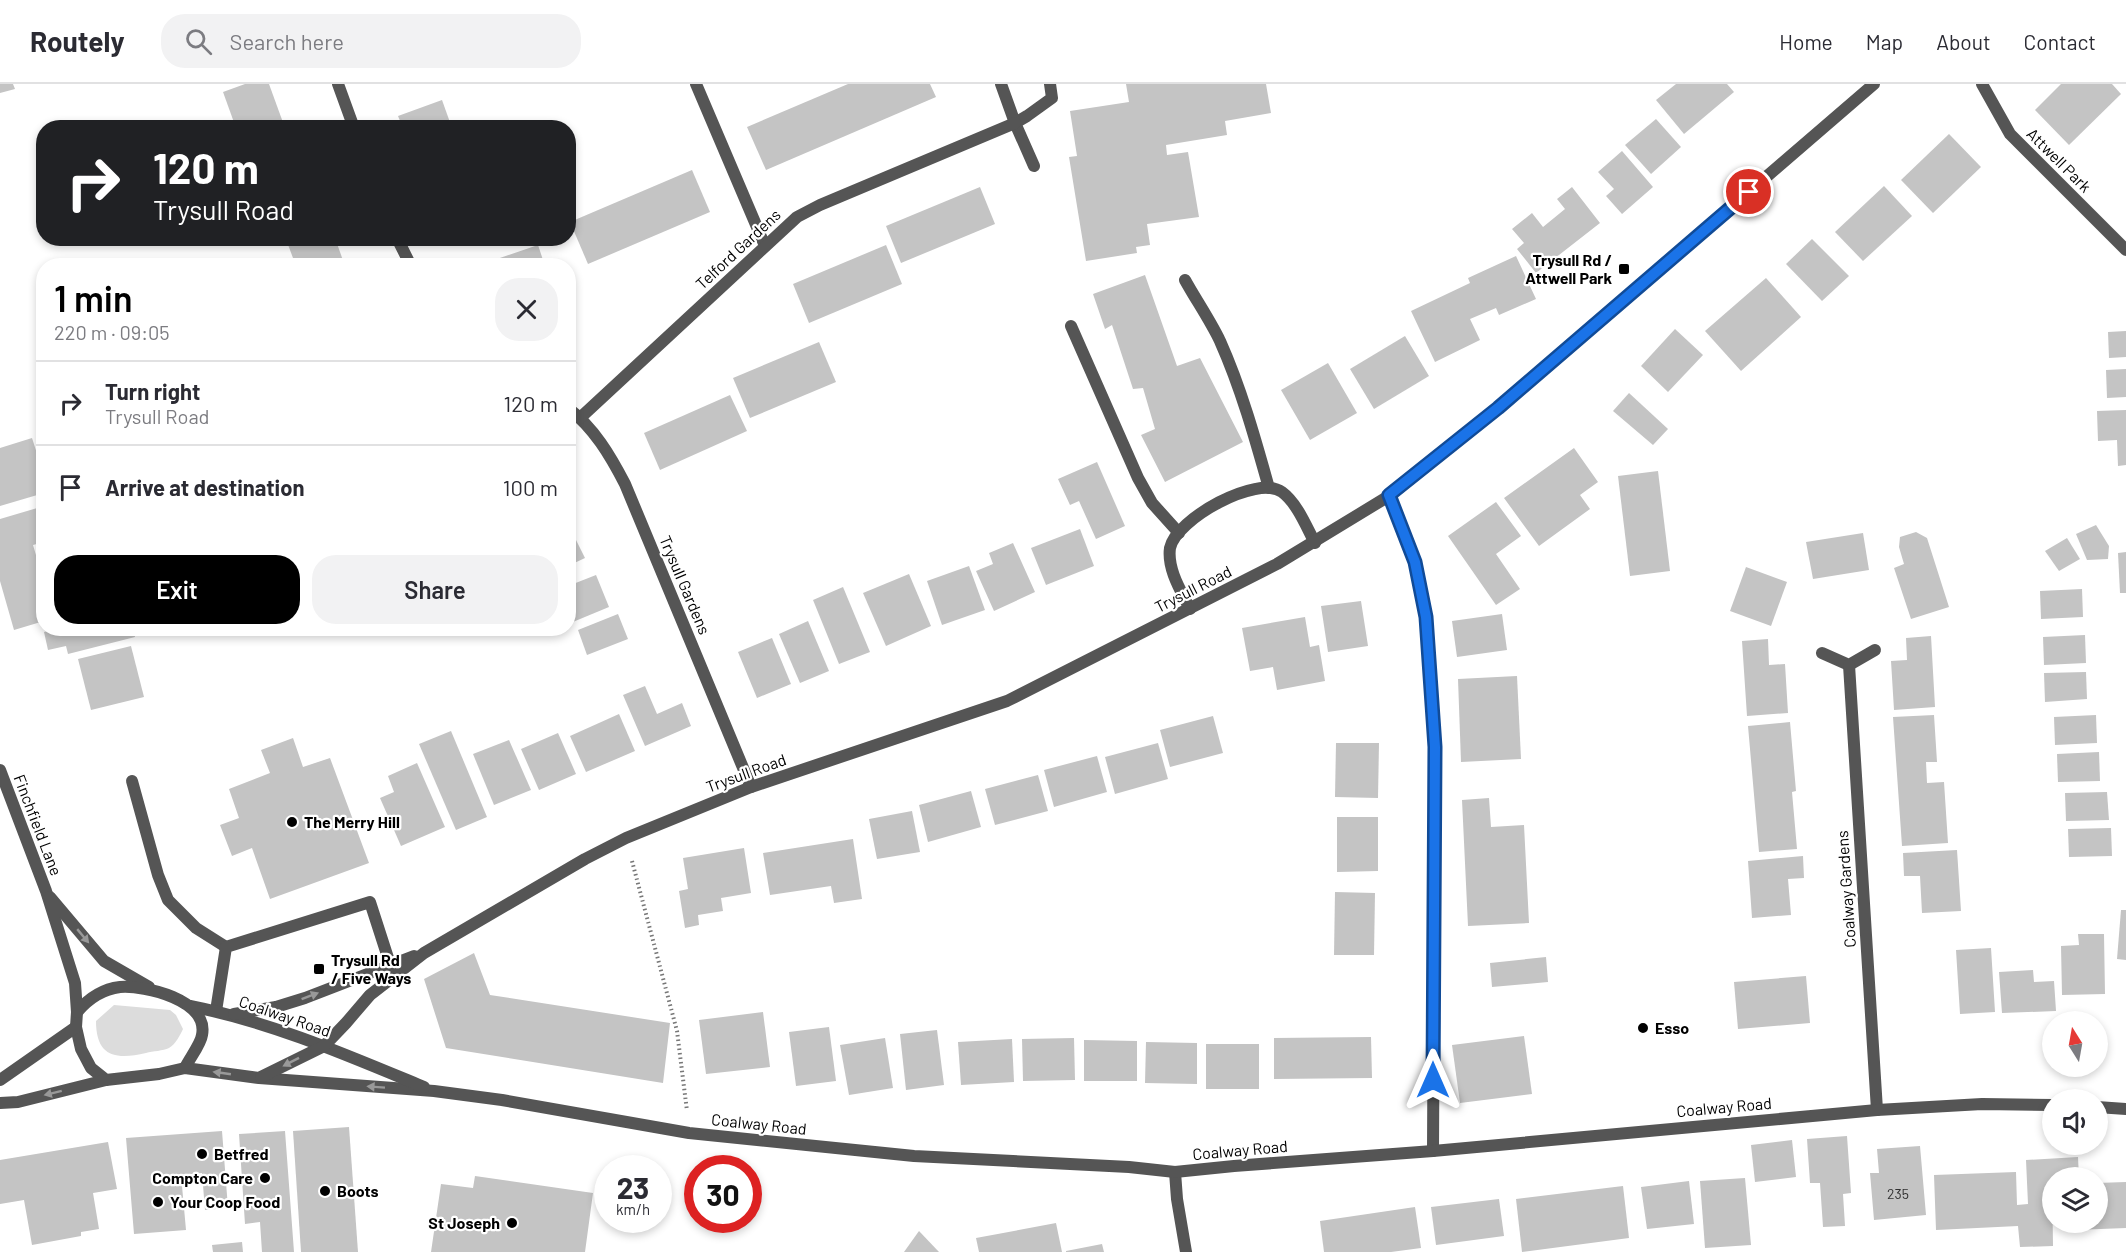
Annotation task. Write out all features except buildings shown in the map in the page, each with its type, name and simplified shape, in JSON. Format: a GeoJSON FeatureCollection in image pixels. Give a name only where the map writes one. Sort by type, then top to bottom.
{"type":"FeatureCollection","features":[{"type":"Feature","properties":{"kind":"street"},"geometry":{"type":"LineString","coordinates":[[338,84],[351,120]]}},
{"type":"Feature","properties":{"kind":"street"},"geometry":{"type":"LineString","coordinates":[[696,84],[765,246]]}},
{"type":"Feature","properties":{"kind":"street"},"geometry":{"type":"LineString","coordinates":[[1001,84],[1034,166]]}},
{"type":"Feature","properties":{"kind":"street","name":"Telford Gardens"},"geometry":{"type":"LineString","coordinates":[[580,418],[797,217],[1015,123],[1052,98],[1050,84]]}},
{"type":"Feature","properties":{"kind":"street","name":"Trysull Road"},"geometry":{"type":"LineString","coordinates":[[259,1078],[324,1046],[370,994],[424,953],[585,859],[626,838],[751,787],[1007,701],[1315,543],[1389,495],[1498,408],[1874,84]]}},
{"type":"Feature","properties":{"kind":"street","name":"Attwell Park"},"geometry":{"type":"LineString","coordinates":[[1982,84],[2010,134],[2126,250]]}},
{"type":"Feature","properties":{"kind":"street"},"geometry":{"type":"LineString","coordinates":[[1185,280],[1222,347],[1269,488]]}},
{"type":"Feature","properties":{"kind":"street"},"geometry":{"type":"LineString","coordinates":[[1071,326],[1138,478],[1152,503],[1179,533]]}},
{"type":"Feature","properties":{"kind":"street","name":"Trysull Gardens"},"geometry":{"type":"LineString","coordinates":[[576,415],[606,449],[625,484],[751,787]]}},
{"type":"Feature","properties":{"kind":"street"},"geometry":{"type":"LineString","coordinates":[[1190,609],[1175,579],[1170,547],[1192,518],[1215,504],[1251,489],[1269,488],[1281,491],[1291,501],[1315,543]]}},
{"type":"Feature","properties":{"kind":"street"},"geometry":{"type":"LineString","coordinates":[[1389,495],[1415,562],[1426,617],[1435,747],[1433,1151]]}},
{"type":"Feature","properties":{"kind":"street"},"geometry":{"type":"LineString","coordinates":[[1822,653],[1849,665],[1875,650]]}},
{"type":"Feature","properties":{"kind":"street","name":"Coalway Gardens"},"geometry":{"type":"LineString","coordinates":[[1849,665],[1876,1110]]}},
{"type":"Feature","properties":{"kind":"street","name":"Finchfield Lane"},"geometry":{"type":"LineString","coordinates":[[0,770],[46,891],[75,983],[77,1012]]}},
{"type":"Feature","properties":{"kind":"street"},"geometry":{"type":"LineString","coordinates":[[132,781],[158,875],[168,900],[196,928],[226,947],[370,902],[390,964]]}},
{"type":"Feature","properties":{"kind":"street","name":"Finchfield Lane"},"geometry":{"type":"LineString","coordinates":[[46,891],[104,961],[153,989]]}},
{"type":"Feature","properties":{"kind":"street"},"geometry":{"type":"LineString","coordinates":[[216,1011],[226,947]]}},
{"type":"Feature","properties":{"kind":"street","name":"Trysull Road"},"geometry":{"type":"LineString","coordinates":[[233,1014],[276,1007],[305,998],[424,953]]}},
{"type":"Feature","properties":{"kind":"street"},"geometry":{"type":"LineString","coordinates":[[0,1103],[18,1102],[106,1080],[159,1074],[185,1068],[202,1035],[200,1020],[190,1006],[153,989],[119,987],[87,1001],[77,1012],[76,1027],[81,1049],[91,1068],[106,1080]]}},
{"type":"Feature","properties":{"kind":"street","name":"Coalway Road"},"geometry":{"type":"LineString","coordinates":[[190,1006],[233,1014],[324,1046],[434,1091]]}},
{"type":"Feature","properties":{"kind":"street"},"geometry":{"type":"LineString","coordinates":[[0,1080],[76,1027]]}},
{"type":"Feature","properties":{"kind":"street","name":"Coalway Road"},"geometry":{"type":"LineString","coordinates":[[185,1068],[259,1078],[434,1091],[502,1100],[689,1133],[914,1156],[1128,1167],[1175,1172],[1433,1151],[1876,1110],[1982,1104],[2042,1105]]}},
{"type":"Feature","properties":{"kind":"street"},"geometry":{"type":"LineString","coordinates":[[2108,1108],[2126,1109]]}},
{"type":"Feature","properties":{"kind":"street"},"geometry":{"type":"LineString","coordinates":[[1175,1172],[1186,1252]]}},
{"type":"Feature","properties":{"kind":"path"},"geometry":{"type":"LineString","coordinates":[[626,838],[677,1031],[689,1133]]}},
{"type":"Feature","properties":{"kind":"shaded area"},"geometry":{"type":"Polygon","coordinates":[[[114,1005],[170,1010],[176,1015],[183,1029],[176,1042],[167,1049],[126,1056],[110,1053],[100,1042],[96,1021],[114,1005]]]}},
{"type":"Feature","properties":{"kind":"place","name":"Trysull Rd / Attwell Park"},"geometry":{"type":"Point","coordinates":[1624,269]}},
{"type":"Feature","properties":{"kind":"place","name":"The Merry Hill"},"geometry":{"type":"Point","coordinates":[292,822]}},
{"type":"Feature","properties":{"kind":"place","name":"Trysull Rd / Five Ways"},"geometry":{"type":"Point","coordinates":[319,969]}},
{"type":"Feature","properties":{"kind":"place","name":"Esso"},"geometry":{"type":"Point","coordinates":[1643,1028]}},
{"type":"Feature","properties":{"kind":"place","name":"Betfred"},"geometry":{"type":"Point","coordinates":[202,1154]}},
{"type":"Feature","properties":{"kind":"place","name":"Compton Care"},"geometry":{"type":"Point","coordinates":[265,1178]}},
{"type":"Feature","properties":{"kind":"place","name":"Boots"},"geometry":{"type":"Point","coordinates":[325,1191]}},
{"type":"Feature","properties":{"kind":"place","name":"Your Coop Food"},"geometry":{"type":"Point","coordinates":[158,1202]}},
{"type":"Feature","properties":{"kind":"place","name":"St Joseph"},"geometry":{"type":"Point","coordinates":[512,1223]}},
{"type":"Feature","properties":{"kind":"route"},"geometry":{"type":"LineString","coordinates":[[1433,1080],[1435,747],[1426,617],[1415,562],[1389,495],[1498,408],[1749,192]]}}]}
